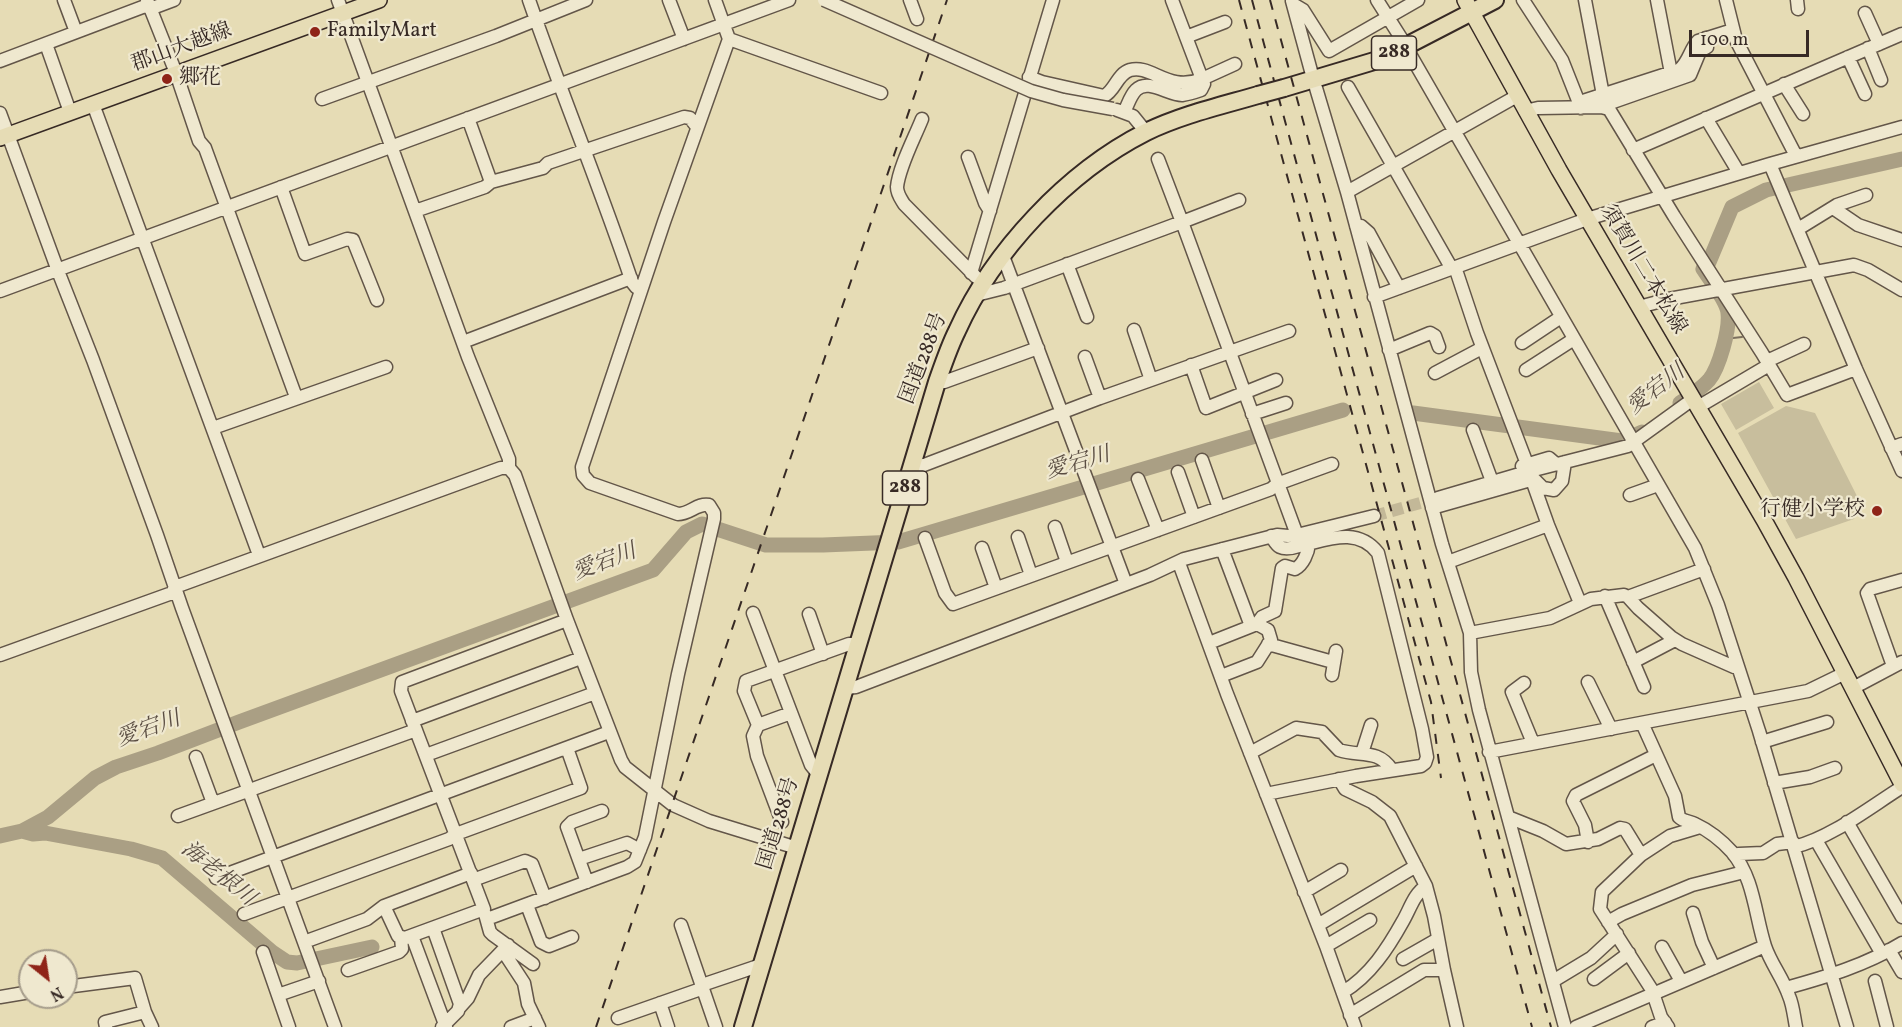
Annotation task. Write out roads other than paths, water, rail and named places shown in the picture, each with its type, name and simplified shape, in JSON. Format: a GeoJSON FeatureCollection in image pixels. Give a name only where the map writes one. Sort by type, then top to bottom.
{"type":"FeatureCollection","features":[{"type":"Feature","properties":{"kind":"highway","name":"国道288号"},"geometry":{"type":"LineString","coordinates":[[743,1027],[937,382],[977,284],[1040,213],[1065,189],[1089,168],[1146,132],[1189,114],[1381,59],[1468,6],[1495,0]]}},
{"type":"Feature","properties":{"kind":"main road","name":"郡山大越線"},"geometry":{"type":"LineString","coordinates":[[4,136],[176,73],[340,7],[379,0]]}},
{"type":"Feature","properties":{"kind":"main road","name":"須賀川二本松線"},"geometry":{"type":"LineString","coordinates":[[1468,6],[1516,96],[1764,520],[1902,786]]}},
{"type":"Feature","properties":{"kind":"street"},"geometry":{"type":"LineString","coordinates":[[64,0],[76,32]]}},
{"type":"Feature","properties":{"kind":"street"},"geometry":{"type":"LineString","coordinates":[[0,61],[148,5],[174,0]]}},
{"type":"Feature","properties":{"kind":"street"},"geometry":{"type":"LineString","coordinates":[[529,0],[558,85],[608,209],[631,278],[634,285],[641,290]]}},
{"type":"Feature","properties":{"kind":"street"},"geometry":{"type":"LineString","coordinates":[[321,99],[586,0]]}},
{"type":"Feature","properties":{"kind":"street"},"geometry":{"type":"LineString","coordinates":[[669,0],[684,39]]}},
{"type":"Feature","properties":{"kind":"street"},"geometry":{"type":"LineString","coordinates":[[384,906],[398,936],[407,936],[526,905],[632,865],[640,850],[714,516],[712,507],[703,504],[684,514],[678,514],[590,483],[582,472],[583,461],[641,290],[729,39],[715,0]]}},
{"type":"Feature","properties":{"kind":"street"},"geometry":{"type":"LineString","coordinates":[[0,291],[789,0]]}},
{"type":"Feature","properties":{"kind":"street"},"geometry":{"type":"LineString","coordinates":[[824,0],[1031,91],[1133,116],[1146,132]]}},
{"type":"Feature","properties":{"kind":"street"},"geometry":{"type":"LineString","coordinates":[[910,0],[917,19]]}},
{"type":"Feature","properties":{"kind":"street"},"geometry":{"type":"LineString","coordinates":[[977,284],[990,211],[1053,0]]}},
{"type":"Feature","properties":{"kind":"street"},"geometry":{"type":"LineString","coordinates":[[1119,111],[1139,87],[1148,86],[1183,95],[1201,90],[1204,84],[1173,0]]}},
{"type":"Feature","properties":{"kind":"street"},"geometry":{"type":"LineString","coordinates":[[1377,0],[1401,38]]}},
{"type":"Feature","properties":{"kind":"street"},"geometry":{"type":"LineString","coordinates":[[1293,2],[1303,10],[1329,51],[1418,0]]}},
{"type":"Feature","properties":{"kind":"street"},"geometry":{"type":"LineString","coordinates":[[1523,0],[1562,60],[1580,105]]}},
{"type":"Feature","properties":{"kind":"street"},"geometry":{"type":"LineString","coordinates":[[1585,0],[1604,101],[1788,396],[1856,369]]}},
{"type":"Feature","properties":{"kind":"street"},"geometry":{"type":"LineString","coordinates":[[1657,0],[1671,73]]}},
{"type":"Feature","properties":{"kind":"street"},"geometry":{"type":"LineString","coordinates":[[1726,0],[1732,30],[1794,152],[1794,157]]}},
{"type":"Feature","properties":{"kind":"street"},"geometry":{"type":"LineString","coordinates":[[1293,2],[1311,71]]}},
{"type":"Feature","properties":{"kind":"street"},"geometry":{"type":"LineString","coordinates":[[148,5],[176,73],[199,141],[205,148],[296,398]]}},
{"type":"Feature","properties":{"kind":"street"},"geometry":{"type":"LineString","coordinates":[[340,7],[463,342],[509,459],[509,468],[515,476],[622,763],[673,805],[709,821],[797,848]]}},
{"type":"Feature","properties":{"kind":"street"},"geometry":{"type":"LineString","coordinates":[[1865,13],[1881,80]]}},
{"type":"Feature","properties":{"kind":"street"},"geometry":{"type":"LineString","coordinates":[[1186,37],[1225,22]]}},
{"type":"Feature","properties":{"kind":"street"},"geometry":{"type":"LineString","coordinates":[[1525,111],[1604,101],[1684,66],[1695,44],[1732,30]]}},
{"type":"Feature","properties":{"kind":"street"},"geometry":{"type":"LineString","coordinates":[[1633,150],[1902,34]]}},
{"type":"Feature","properties":{"kind":"street"},"geometry":{"type":"LineString","coordinates":[[1604,101],[1613,102],[1690,75],[1700,51],[1707,47],[1706,38]]}},
{"type":"Feature","properties":{"kind":"street"},"geometry":{"type":"LineString","coordinates":[[729,39],[881,93]]}},
{"type":"Feature","properties":{"kind":"street"},"geometry":{"type":"LineString","coordinates":[[46,44],[70,112]]}},
{"type":"Feature","properties":{"kind":"street"},"geometry":{"type":"LineString","coordinates":[[1411,56],[1695,548],[1762,742],[1847,1027]]}},
{"type":"Feature","properties":{"kind":"street"},"geometry":{"type":"LineString","coordinates":[[1848,57],[1865,94]]}},
{"type":"Feature","properties":{"kind":"street"},"geometry":{"type":"LineString","coordinates":[[1029,77],[1104,96],[1122,75],[1131,70],[1142,70],[1180,84],[1190,84],[1235,64]]}},
{"type":"Feature","properties":{"kind":"street"},"geometry":{"type":"LineString","coordinates":[[1784,84],[1803,114]]}},
{"type":"Feature","properties":{"kind":"street"},"geometry":{"type":"LineString","coordinates":[[1348,87],[1454,268],[1482,348],[1531,473],[1548,525],[1580,603]]}},
{"type":"Feature","properties":{"kind":"street"},"geometry":{"type":"LineString","coordinates":[[1316,88],[1433,500],[1448,562],[1470,633],[1471,672],[1490,752],[1565,1027]]}},
{"type":"Feature","properties":{"kind":"street"},"geometry":{"type":"LineString","coordinates":[[1347,192],[1516,96]]}},
{"type":"Feature","properties":{"kind":"street"},"geometry":{"type":"LineString","coordinates":[[93,104],[259,555]]}},
{"type":"Feature","properties":{"kind":"street"},"geometry":{"type":"LineString","coordinates":[[0,113],[4,136],[93,360],[335,1027]]}},
{"type":"Feature","properties":{"kind":"street"},"geometry":{"type":"LineString","coordinates":[[415,211],[485,187],[491,182],[543,168],[548,163],[684,117],[690,118],[697,127]]}},
{"type":"Feature","properties":{"kind":"street"},"geometry":{"type":"LineString","coordinates":[[468,118],[491,182]]}},
{"type":"Feature","properties":{"kind":"street"},"geometry":{"type":"LineString","coordinates":[[1706,118],[1739,173]]}},
{"type":"Feature","properties":{"kind":"street"},"geometry":{"type":"LineString","coordinates":[[922,119],[900,175],[897,187],[899,196],[977,284],[1015,284],[1239,200]]}},
{"type":"Feature","properties":{"kind":"street"},"geometry":{"type":"LineString","coordinates":[[1374,297],[1587,219],[1902,127]]}},
{"type":"Feature","properties":{"kind":"street"},"geometry":{"type":"LineString","coordinates":[[968,156],[990,211]]}},
{"type":"Feature","properties":{"kind":"street"},"geometry":{"type":"LineString","coordinates":[[1158,159],[1297,535]]}},
{"type":"Feature","properties":{"kind":"street"},"geometry":{"type":"LineString","coordinates":[[1770,164],[1856,369],[1896,446],[1902,471]]}},
{"type":"Feature","properties":{"kind":"street"},"geometry":{"type":"LineString","coordinates":[[280,187],[305,254],[347,239],[353,240],[377,300]]}},
{"type":"Feature","properties":{"kind":"street"},"geometry":{"type":"LineString","coordinates":[[1798,229],[1846,201],[1866,195]]}},
{"type":"Feature","properties":{"kind":"street"},"geometry":{"type":"LineString","coordinates":[[1833,208],[1858,225],[1902,240]]}},
{"type":"Feature","properties":{"kind":"street"},"geometry":{"type":"LineString","coordinates":[[1356,226],[1361,226],[1369,233],[1399,288]]}},
{"type":"Feature","properties":{"kind":"street"},"geometry":{"type":"LineString","coordinates":[[1003,256],[1126,584]]}},
{"type":"Feature","properties":{"kind":"street"},"geometry":{"type":"LineString","coordinates":[[1067,264],[1087,317]]}},
{"type":"Feature","properties":{"kind":"street"},"geometry":{"type":"LineString","coordinates":[[1639,307],[1854,265],[1868,270],[1902,290]]}},
{"type":"Feature","properties":{"kind":"street"},"geometry":{"type":"LineString","coordinates":[[463,342],[631,278]]}},
{"type":"Feature","properties":{"kind":"street"},"geometry":{"type":"LineString","coordinates":[[1522,343],[1561,317]]}},
{"type":"Feature","properties":{"kind":"street"},"geometry":{"type":"LineString","coordinates":[[1134,330],[1151,380]]}},
{"type":"Feature","properties":{"kind":"street"},"geometry":{"type":"LineString","coordinates":[[912,467],[924,465],[1100,398],[1289,331]]}},
{"type":"Feature","properties":{"kind":"street"},"geometry":{"type":"LineString","coordinates":[[1389,350],[1430,333],[1435,336],[1439,347]]}},
{"type":"Feature","properties":{"kind":"street"},"geometry":{"type":"LineString","coordinates":[[1526,370],[1574,339]]}},
{"type":"Feature","properties":{"kind":"street"},"geometry":{"type":"LineString","coordinates":[[1433,500],[1561,463],[1617,450],[1633,443],[1696,403],[1804,344]]}},
{"type":"Feature","properties":{"kind":"street"},"geometry":{"type":"LineString","coordinates":[[937,382],[944,382],[1038,348]]}},
{"type":"Feature","properties":{"kind":"street"},"geometry":{"type":"LineString","coordinates":[[1435,373],[1482,348]]}},
{"type":"Feature","properties":{"kind":"street"},"geometry":{"type":"LineString","coordinates":[[1085,357],[1100,398]]}},
{"type":"Feature","properties":{"kind":"street"},"geometry":{"type":"LineString","coordinates":[[1191,365],[1206,408],[1276,380]]}},
{"type":"Feature","properties":{"kind":"street"},"geometry":{"type":"LineString","coordinates":[[213,428],[386,367]]}},
{"type":"Feature","properties":{"kind":"street"},"geometry":{"type":"LineString","coordinates":[[1252,414],[1286,403]]}},
{"type":"Feature","properties":{"kind":"street"},"geometry":{"type":"LineString","coordinates":[[1473,430],[1490,476]]}},
{"type":"Feature","properties":{"kind":"street"},"geometry":{"type":"LineString","coordinates":[[1202,460],[1219,508]]}},
{"type":"Feature","properties":{"kind":"street"},"geometry":{"type":"LineString","coordinates":[[1531,473],[1543,488],[1554,490],[1562,481],[1561,463]]}},
{"type":"Feature","properties":{"kind":"street"},"geometry":{"type":"LineString","coordinates":[[925,538],[945,593],[951,603],[1219,508],[1332,464]]}},
{"type":"Feature","properties":{"kind":"street"},"geometry":{"type":"LineString","coordinates":[[0,655],[172,593],[175,587],[259,555],[501,468],[509,468]]}},
{"type":"Feature","properties":{"kind":"street"},"geometry":{"type":"LineString","coordinates":[[1178,472],[1194,517]]}},
{"type":"Feature","properties":{"kind":"street"},"geometry":{"type":"LineString","coordinates":[[1433,500],[1490,476],[1531,473]]}},
{"type":"Feature","properties":{"kind":"street"},"geometry":{"type":"LineString","coordinates":[[1138,479],[1158,530]]}},
{"type":"Feature","properties":{"kind":"street"},"geometry":{"type":"LineString","coordinates":[[1630,495],[1658,485]]}},
{"type":"Feature","properties":{"kind":"street"},"geometry":{"type":"LineString","coordinates":[[846,688],[856,687],[927,661],[1179,563],[1184,559],[1271,536],[1297,535],[1374,516]]}},
{"type":"Feature","properties":{"kind":"street"},"geometry":{"type":"LineString","coordinates":[[1448,562],[1548,525]]}},
{"type":"Feature","properties":{"kind":"street"},"geometry":{"type":"LineString","coordinates":[[1055,527],[1068,562]]}},
{"type":"Feature","properties":{"kind":"street"},"geometry":{"type":"LineString","coordinates":[[1266,794],[1423,765],[1426,757],[1422,729],[1402,655],[1396,622],[1380,559],[1374,548],[1359,538],[1343,537],[1282,548],[1271,536]]}},
{"type":"Feature","properties":{"kind":"street"},"geometry":{"type":"LineString","coordinates":[[1018,537],[1031,575]]}},
{"type":"Feature","properties":{"kind":"street"},"geometry":{"type":"LineString","coordinates":[[1209,643],[1254,625],[1262,617],[1275,611],[1282,568],[1285,566],[1295,569],[1300,567],[1308,552],[1309,544]]}},
{"type":"Feature","properties":{"kind":"street"},"geometry":{"type":"LineString","coordinates":[[982,548],[996,588]]}},
{"type":"Feature","properties":{"kind":"street"},"geometry":{"type":"LineString","coordinates":[[1222,549],[1254,625]]}},
{"type":"Feature","properties":{"kind":"street"},"geometry":{"type":"LineString","coordinates":[[1179,563],[1355,1027]]}},
{"type":"Feature","properties":{"kind":"street"},"geometry":{"type":"LineString","coordinates":[[1470,633],[1550,618],[1580,603],[1605,596],[1628,597],[1704,569]]}},
{"type":"Feature","properties":{"kind":"street"},"geometry":{"type":"LineString","coordinates":[[1853,688],[1898,664],[1868,593],[1870,589],[1902,582]]}},
{"type":"Feature","properties":{"kind":"street"},"geometry":{"type":"LineString","coordinates":[[1605,596],[1644,687]]}},
{"type":"Feature","properties":{"kind":"street"},"geometry":{"type":"LineString","coordinates":[[1628,597],[1675,640],[1688,648],[1738,667]]}},
{"type":"Feature","properties":{"kind":"street"},"geometry":{"type":"LineString","coordinates":[[753,613],[812,765],[819,775]]}},
{"type":"Feature","properties":{"kind":"street"},"geometry":{"type":"LineString","coordinates":[[809,614],[823,654]]}},
{"type":"Feature","properties":{"kind":"street"},"geometry":{"type":"LineString","coordinates":[[533,964],[506,948],[490,932],[472,876],[401,691],[402,682],[567,620]]}},
{"type":"Feature","properties":{"kind":"street"},"geometry":{"type":"LineString","coordinates":[[1221,676],[1257,662],[1271,640],[1266,627],[1254,625]]}},
{"type":"Feature","properties":{"kind":"street"},"geometry":{"type":"LineString","coordinates":[[1634,662],[1675,640]]}},
{"type":"Feature","properties":{"kind":"street"},"geometry":{"type":"LineString","coordinates":[[758,725],[744,691],[744,684],[748,679],[849,644],[859,644]]}},
{"type":"Feature","properties":{"kind":"street"},"geometry":{"type":"LineString","coordinates":[[1268,644],[1334,663]]}},
{"type":"Feature","properties":{"kind":"street"},"geometry":{"type":"LineString","coordinates":[[177,816],[581,658]]}},
{"type":"Feature","properties":{"kind":"street"},"geometry":{"type":"LineString","coordinates":[[1490,752],[1808,691],[1845,673]]}},
{"type":"Feature","properties":{"kind":"street"},"geometry":{"type":"LineString","coordinates":[[1588,682],[1611,729]]}},
{"type":"Feature","properties":{"kind":"street"},"geometry":{"type":"LineString","coordinates":[[1524,683],[1512,692],[1533,743]]}},
{"type":"Feature","properties":{"kind":"street"},"geometry":{"type":"LineString","coordinates":[[426,755],[595,693]]}},
{"type":"Feature","properties":{"kind":"street"},"geometry":{"type":"LineString","coordinates":[[782,822],[757,756],[753,736],[758,725],[791,713]]}},
{"type":"Feature","properties":{"kind":"street"},"geometry":{"type":"LineString","coordinates":[[1762,742],[1827,722]]}},
{"type":"Feature","properties":{"kind":"street"},"geometry":{"type":"LineString","coordinates":[[1642,723],[1676,796],[1679,817],[1707,830],[1734,855],[1744,872],[1754,898],[1765,946],[1773,967],[1790,997],[1796,1027]]}},
{"type":"Feature","properties":{"kind":"street"},"geometry":{"type":"LineString","coordinates":[[1362,753],[1371,725]]}},
{"type":"Feature","properties":{"kind":"street"},"geometry":{"type":"LineString","coordinates":[[1250,753],[1296,728],[1303,727],[1322,732],[1340,750],[1362,753],[1384,760],[1392,770]]}},
{"type":"Feature","properties":{"kind":"street"},"geometry":{"type":"LineString","coordinates":[[216,878],[609,732]]}},
{"type":"Feature","properties":{"kind":"street"},"geometry":{"type":"LineString","coordinates":[[244,914],[581,788],[567,748]]}},
{"type":"Feature","properties":{"kind":"street"},"geometry":{"type":"LineString","coordinates":[[1588,842],[1585,825],[1574,801],[1576,795],[1656,755]]}},
{"type":"Feature","properties":{"kind":"street"},"geometry":{"type":"LineString","coordinates":[[196,757],[213,803]]}},
{"type":"Feature","properties":{"kind":"street"},"geometry":{"type":"LineString","coordinates":[[1774,783],[1810,777],[1835,768]]}},
{"type":"Feature","properties":{"kind":"street"},"geometry":{"type":"LineString","coordinates":[[1339,779],[1345,789],[1372,802],[1390,816],[1426,886],[1457,1027]]}},
{"type":"Feature","properties":{"kind":"street"},"geometry":{"type":"LineString","coordinates":[[1734,855],[1763,853],[1777,844],[1816,840],[1902,786]]}},
{"type":"Feature","properties":{"kind":"street"},"geometry":{"type":"LineString","coordinates":[[587,882],[567,827],[572,822],[602,811]]}},
{"type":"Feature","properties":{"kind":"street"},"geometry":{"type":"LineString","coordinates":[[1508,817],[1543,831],[1566,844],[1588,842],[1620,828],[1624,829],[1641,855]]}},
{"type":"Feature","properties":{"kind":"street"},"geometry":{"type":"LineString","coordinates":[[1847,822],[1902,917]]}},
{"type":"Feature","properties":{"kind":"street"},"geometry":{"type":"LineString","coordinates":[[1652,1027],[1666,1025],[1653,994],[1600,909],[1600,895],[1641,855],[1670,836],[1700,826]]}},
{"type":"Feature","properties":{"kind":"street"},"geometry":{"type":"LineString","coordinates":[[1816,840],[1885,952],[1902,972]]}},
{"type":"Feature","properties":{"kind":"street"},"geometry":{"type":"LineString","coordinates":[[579,860],[627,843],[640,850]]}},
{"type":"Feature","properties":{"kind":"street"},"geometry":{"type":"LineString","coordinates":[[304,942],[367,919],[384,906],[472,876],[525,861],[532,864],[544,898]]}},
{"type":"Feature","properties":{"kind":"street"},"geometry":{"type":"LineString","coordinates":[[1318,925],[1416,866]]}},
{"type":"Feature","properties":{"kind":"street"},"geometry":{"type":"LineString","coordinates":[[1305,892],[1341,870]]}},
{"type":"Feature","properties":{"kind":"street"},"geometry":{"type":"LineString","coordinates":[[1608,922],[1692,885],[1744,872]]}},
{"type":"Feature","properties":{"kind":"street"},"geometry":{"type":"LineString","coordinates":[[1343,992],[1362,978],[1384,953],[1416,897],[1426,886]]}},
{"type":"Feature","properties":{"kind":"street"},"geometry":{"type":"LineString","coordinates":[[526,905],[541,942],[549,946],[573,937]]}},
{"type":"Feature","properties":{"kind":"street"},"geometry":{"type":"LineString","coordinates":[[1693,914],[1714,968]]}},
{"type":"Feature","properties":{"kind":"street"},"geometry":{"type":"LineString","coordinates":[[1326,946],[1370,920]]}},
{"type":"Feature","properties":{"kind":"street"},"geometry":{"type":"LineString","coordinates":[[681,925],[716,1027]]}},
{"type":"Feature","properties":{"kind":"street"},"geometry":{"type":"LineString","coordinates":[[433,928],[460,1007]]}},
{"type":"Feature","properties":{"kind":"street"},"geometry":{"type":"LineString","coordinates":[[1553,981],[1591,958],[1617,934]]}},
{"type":"Feature","properties":{"kind":"street"},"geometry":{"type":"LineString","coordinates":[[348,970],[399,952],[407,936]]}},
{"type":"Feature","properties":{"kind":"street"},"geometry":{"type":"LineString","coordinates":[[407,936],[444,1026],[468,998],[479,975],[506,948]]}},
{"type":"Feature","properties":{"kind":"street"},"geometry":{"type":"LineString","coordinates":[[1403,959],[1438,939]]}},
{"type":"Feature","properties":{"kind":"street"},"geometry":{"type":"LineString","coordinates":[[1785,988],[1869,961],[1902,943]]}},
{"type":"Feature","properties":{"kind":"street"},"geometry":{"type":"LineString","coordinates":[[1662,946],[1682,981]]}},
{"type":"Feature","properties":{"kind":"street"},"geometry":{"type":"LineString","coordinates":[[1576,1027],[1765,946]]}},
{"type":"Feature","properties":{"kind":"street"},"geometry":{"type":"LineString","coordinates":[[506,948],[524,983],[528,1004],[537,1022],[511,1027]]}},
{"type":"Feature","properties":{"kind":"street"},"geometry":{"type":"LineString","coordinates":[[262,952],[289,1027]]}},
{"type":"Feature","properties":{"kind":"street"},"geometry":{"type":"LineString","coordinates":[[1594,979],[1629,953]]}},
{"type":"Feature","properties":{"kind":"street"},"geometry":{"type":"LineString","coordinates":[[618,1018],[761,965]]}},
{"type":"Feature","properties":{"kind":"street"},"geometry":{"type":"LineString","coordinates":[[1350,1015],[1424,970],[1444,970]]}},
{"type":"Feature","properties":{"kind":"street"},"geometry":{"type":"LineString","coordinates":[[78,985],[135,978],[152,1027]]}},
{"type":"Feature","properties":{"kind":"street"},"geometry":{"type":"LineString","coordinates":[[278,995],[319,981]]}},
{"type":"Feature","properties":{"kind":"street"},"geometry":{"type":"LineString","coordinates":[[1875,981],[1887,1027]]}},
{"type":"Feature","properties":{"kind":"street"},"geometry":{"type":"LineString","coordinates":[[0,997],[18,994]]}},
{"type":"Feature","properties":{"kind":"street"},"geometry":{"type":"LineString","coordinates":[[660,1004],[668,1027]]}},
{"type":"Feature","properties":{"kind":"street"},"geometry":{"type":"LineString","coordinates":[[106,1027],[105,1022],[145,1012]]}},
{"type":"Feature","properties":{"kind":"waterway","name":"愛宕川"},"geometry":{"type":"LineString","coordinates":[[1680,403],[1709,380],[1723,348],[1728,320],[1727,308],[1703,269],[1709,262],[1732,207],[1766,190],[1902,159]]}},
{"type":"Feature","properties":{"kind":"waterway"},"geometry":{"type":"LineString","coordinates":[[1724,339],[1742,337]]}},
{"type":"Feature","properties":{"kind":"waterway","name":"愛宕川"},"geometry":{"type":"LineString","coordinates":[[0,836],[22,831],[48,817],[95,778],[116,767],[653,570],[686,532],[702,524],[766,545],[898,542],[1343,410]]}},
{"type":"Feature","properties":{"kind":"waterway","name":"愛宕川"},"geometry":{"type":"LineString","coordinates":[[1413,413],[1622,441],[1642,432]]}},
{"type":"Feature","properties":{"kind":"waterway","name":"海老根川"},"geometry":{"type":"LineString","coordinates":[[22,831],[131,849],[162,858],[272,952],[287,962],[297,963],[372,947]]}},
{"type":"Feature","properties":{"kind":"tunnel"},"geometry":{"type":"LineString","coordinates":[[1374,516],[1438,498]]}},
{"type":"Feature","properties":{"kind":"railway"},"geometry":{"type":"LineString","coordinates":[[596,1027],[947,0]]}},
{"type":"Feature","properties":{"kind":"railway"},"geometry":{"type":"LineString","coordinates":[[1239,0],[1431,702],[1441,778]]}},
{"type":"Feature","properties":{"kind":"railway"},"geometry":{"type":"LineString","coordinates":[[1252,0],[1532,1027]]}},
{"type":"Feature","properties":{"kind":"railway"},"geometry":{"type":"LineString","coordinates":[[1270,0],[1551,1027]]}},
{"type":"Feature","properties":{"kind":"place","name":"FamilyMart"},"geometry":{"type":"Point","coordinates":[315,32]}},
{"type":"Feature","properties":{"kind":"place","name":"郷花"},"geometry":{"type":"Point","coordinates":[167,79]}},
{"type":"Feature","properties":{"kind":"place","name":"行健小学校"},"geometry":{"type":"Point","coordinates":[1877,511]}}]}
